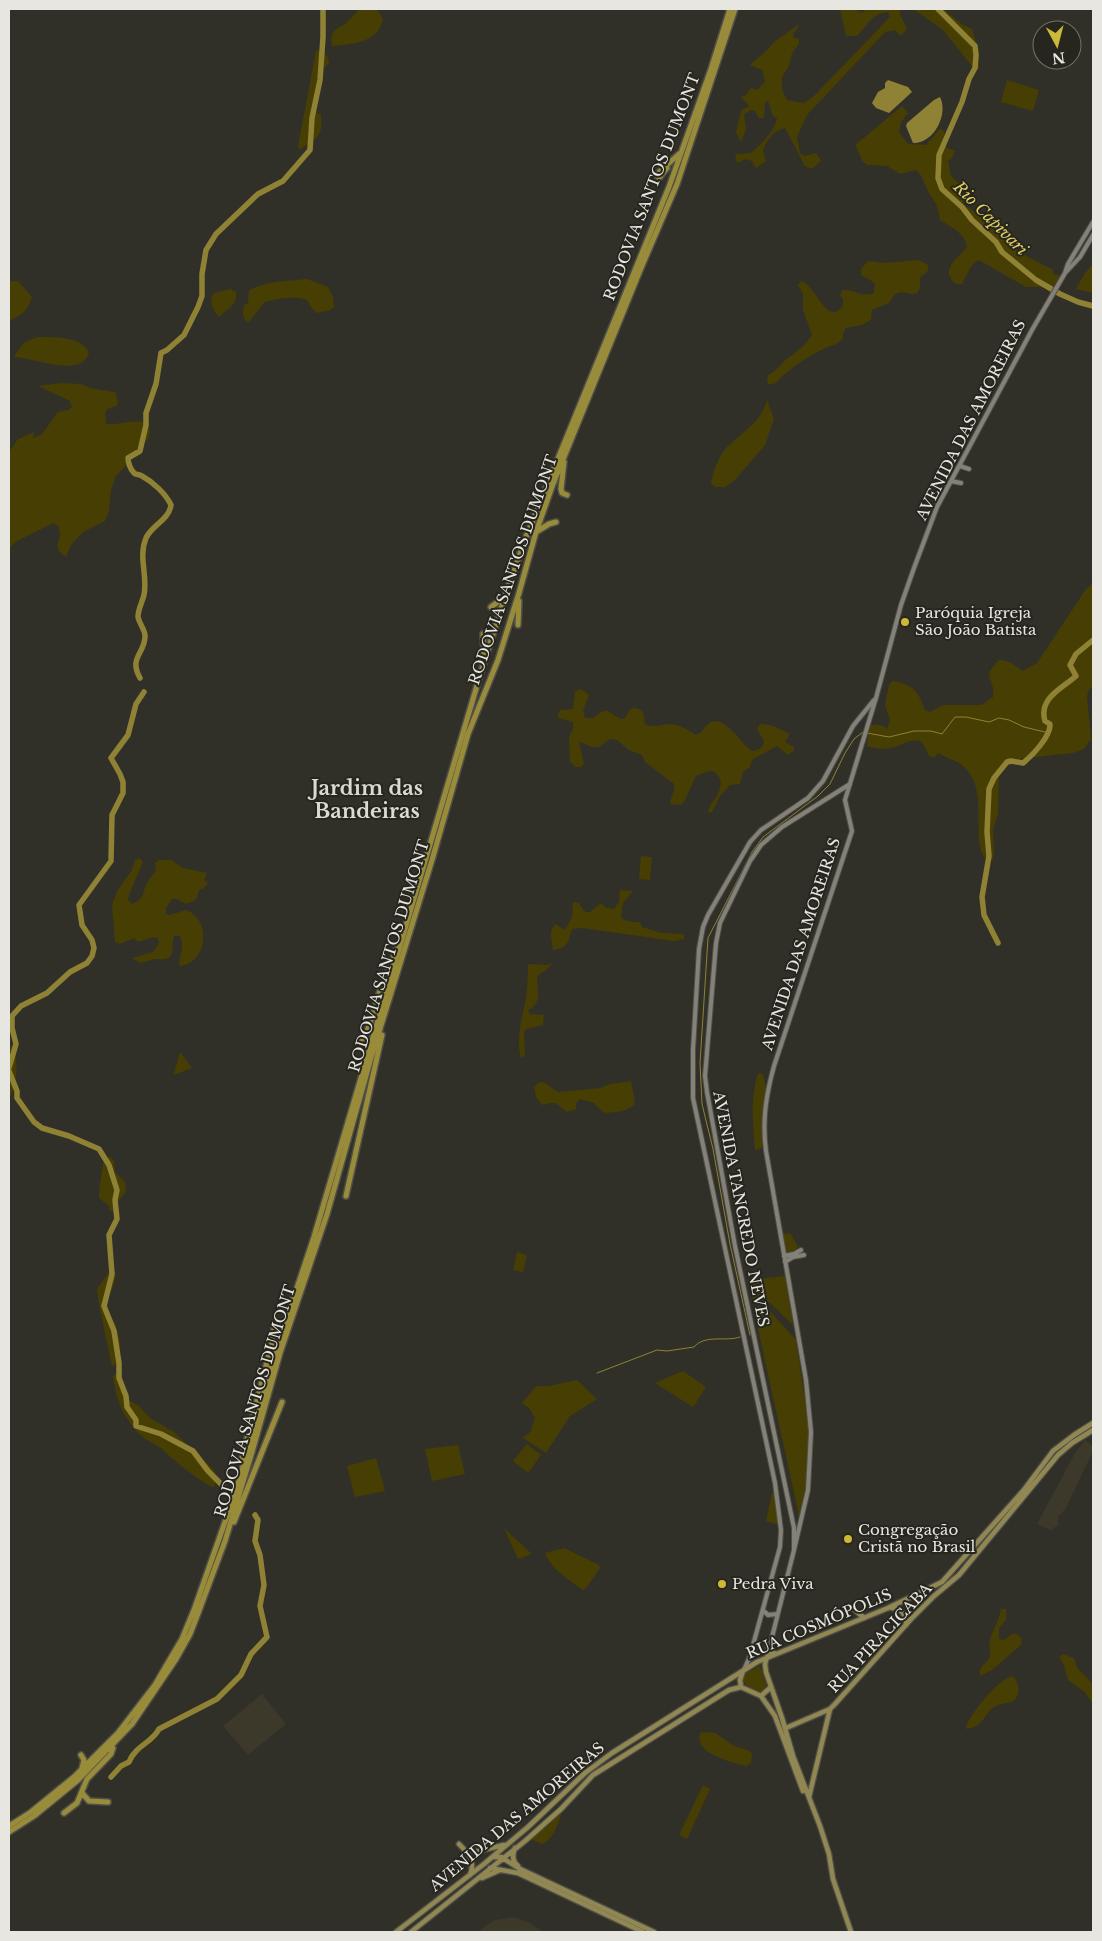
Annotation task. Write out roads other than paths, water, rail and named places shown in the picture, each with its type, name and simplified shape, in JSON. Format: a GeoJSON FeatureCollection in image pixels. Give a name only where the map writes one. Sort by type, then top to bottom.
{"type":"FeatureCollection","features":[{"type":"Feature","properties":{"kind":"highway","name":"RODOVIA SANTOS DUMONT"},"geometry":{"type":"LineString","coordinates":[[324,1214],[366,1058],[406,930],[482,666],[506,593],[533,519],[670,187],[730,9]]}},
{"type":"Feature","properties":{"kind":"highway","name":"RODOVIA SANTOS DUMONT"},"geometry":{"type":"LineString","coordinates":[[9,1826],[54,1795],[118,1733],[134,1714],[155,1685],[182,1639],[207,1577],[236,1488],[275,1354],[324,1214],[468,734],[498,660],[536,532],[565,452],[677,184],[735,9]]}},
{"type":"Feature","properties":{"kind":"highway"},"geometry":{"type":"LineString","coordinates":[[658,177],[682,152]]}},
{"type":"Feature","properties":{"kind":"highway"},"geometry":{"type":"LineString","coordinates":[[565,452],[561,490],[562,493],[567,495]]}},
{"type":"Feature","properties":{"kind":"highway"},"geometry":{"type":"LineString","coordinates":[[536,532],[556,522]]}},
{"type":"Feature","properties":{"kind":"highway"},"geometry":{"type":"LineString","coordinates":[[491,607],[500,601],[506,593]]}},
{"type":"Feature","properties":{"kind":"highway"},"geometry":{"type":"LineString","coordinates":[[518,625],[519,593]]}},
{"type":"Feature","properties":{"kind":"highway"},"geometry":{"type":"LineString","coordinates":[[482,666],[483,634]]}},
{"type":"Feature","properties":{"kind":"highway"},"geometry":{"type":"LineString","coordinates":[[361,1040],[366,1035],[388,968],[406,930]]}},
{"type":"Feature","properties":{"kind":"highway"},"geometry":{"type":"LineString","coordinates":[[346,1196],[383,1031],[382,1023]]}},
{"type":"Feature","properties":{"kind":"highway","name":"RODOVIA SANTOS DUMONT"},"geometry":{"type":"LineString","coordinates":[[9,1832],[34,1816],[59,1796],[114,1745],[148,1702],[190,1634],[225,1541],[316,1238]]}},
{"type":"Feature","properties":{"kind":"highway"},"geometry":{"type":"LineString","coordinates":[[236,1488],[240,1464],[272,1344],[275,1323]]}},
{"type":"Feature","properties":{"kind":"highway"},"geometry":{"type":"LineString","coordinates":[[225,1541],[239,1511],[282,1402]]}},
{"type":"Feature","properties":{"kind":"highway"},"geometry":{"type":"LineString","coordinates":[[64,1813],[77,1803],[84,1784],[110,1754],[114,1745]]}},
{"type":"Feature","properties":{"kind":"highway"},"geometry":{"type":"LineString","coordinates":[[82,1769],[84,1760],[82,1754],[87,1759],[93,1758]]}},
{"type":"Feature","properties":{"kind":"highway"},"geometry":{"type":"LineString","coordinates":[[82,1793],[89,1801],[108,1802]]}},
{"type":"Feature","properties":{"kind":"main road","name":"AVENIDA DAS AMOREIRAS"},"geometry":{"type":"LineString","coordinates":[[794,1550],[808,1490],[811,1432],[806,1380],[766,1151],[763,1124],[764,1109],[774,1066],[852,831],[845,800],[914,568],[938,507],[951,481],[1065,273],[1068,264],[1093,222]]}},
{"type":"Feature","properties":{"kind":"main road","name":"AVENIDA DAS AMOREIRAS"},"geometry":{"type":"LineString","coordinates":[[1065,273],[1080,258],[1093,236]]}},
{"type":"Feature","properties":{"kind":"main road"},"geometry":{"type":"LineString","coordinates":[[960,466],[969,469]]}},
{"type":"Feature","properties":{"kind":"main road"},"geometry":{"type":"LineString","coordinates":[[951,481],[961,483]]}},
{"type":"Feature","properties":{"kind":"main road"},"geometry":{"type":"LineString","coordinates":[[816,1815],[797,1778],[775,1716],[761,1696],[741,1687],[740,1680],[750,1656],[780,1547],[781,1530],[775,1483],[692,1090],[692,1058],[700,935],[708,915],[750,842],[761,830],[808,798],[823,781],[853,726],[876,698]]}},
{"type":"Feature","properties":{"kind":"main road","name":"AVENIDA TANCREDO NEVES"},"geometry":{"type":"LineString","coordinates":[[767,1657],[794,1550],[794,1528],[734,1239],[706,1092],[705,1076],[716,943],[720,923],[750,861],[761,845],[782,827],[850,784]]}},
{"type":"Feature","properties":{"kind":"main road"},"geometry":{"type":"LineString","coordinates":[[840,790],[847,792]]}},
{"type":"Feature","properties":{"kind":"main road"},"geometry":{"type":"LineString","coordinates":[[784,1256],[801,1250]]}},
{"type":"Feature","properties":{"kind":"main road"},"geometry":{"type":"LineString","coordinates":[[785,1262],[793,1257],[804,1255]]}},
{"type":"Feature","properties":{"kind":"main road","name":"RUA PIRACICABA"},"geometry":{"type":"LineString","coordinates":[[931,1588],[950,1575],[1023,1491],[1053,1451],[1093,1423]]}},
{"type":"Feature","properties":{"kind":"main road","name":"RUA PIRACICABA"},"geometry":{"type":"LineString","coordinates":[[786,1728],[830,1709],[934,1596],[959,1576],[1058,1455],[1072,1443],[1093,1430]]}},
{"type":"Feature","properties":{"kind":"main road","name":"AVENIDA DAS AMOREIRAS"},"geometry":{"type":"LineString","coordinates":[[794,1528],[803,1514]]}},
{"type":"Feature","properties":{"kind":"main road","name":"RUA COSMÓPOLIS"},"geometry":{"type":"LineString","coordinates":[[744,1670],[774,1653],[864,1618],[931,1588]]}},
{"type":"Feature","properties":{"kind":"main road"},"geometry":{"type":"LineString","coordinates":[[888,1608],[900,1609],[905,1618],[906,1626]]}},
{"type":"Feature","properties":{"kind":"main road"},"geometry":{"type":"LineString","coordinates":[[763,1610],[768,1615],[777,1614]]}},
{"type":"Feature","properties":{"kind":"main road"},"geometry":{"type":"LineString","coordinates":[[855,1610],[864,1618]]}},
{"type":"Feature","properties":{"kind":"main road"},"geometry":{"type":"LineString","coordinates":[[768,1647],[770,1652],[774,1653]]}},
{"type":"Feature","properties":{"kind":"main road"},"geometry":{"type":"LineString","coordinates":[[767,1657],[765,1669],[786,1728],[793,1756],[829,1854],[833,1879],[851,1932]]}},
{"type":"Feature","properties":{"kind":"main road","name":"AVENIDA DAS AMOREIRAS"},"geometry":{"type":"LineString","coordinates":[[396,1932],[494,1857],[596,1764],[744,1670]]}},
{"type":"Feature","properties":{"kind":"main road","name":"AVENIDA DAS AMOREIRAS"},"geometry":{"type":"LineString","coordinates":[[411,1932],[516,1848],[560,1810],[593,1775],[729,1690],[741,1687]]}},
{"type":"Feature","properties":{"kind":"main road"},"geometry":{"type":"LineString","coordinates":[[761,1696],[771,1687]]}},
{"type":"Feature","properties":{"kind":"main road"},"geometry":{"type":"LineString","coordinates":[[809,1796],[830,1709]]}},
{"type":"Feature","properties":{"kind":"main road"},"geometry":{"type":"LineString","coordinates":[[797,1778],[802,1782],[812,1780]]}},
{"type":"Feature","properties":{"kind":"main road"},"geometry":{"type":"LineString","coordinates":[[459,1844],[471,1857],[472,1868],[470,1875]]}},
{"type":"Feature","properties":{"kind":"main road"},"geometry":{"type":"LineString","coordinates":[[478,1851],[508,1844]]}},
{"type":"Feature","properties":{"kind":"main road"},"geometry":{"type":"LineString","coordinates":[[516,1848],[513,1854],[514,1861],[520,1869]]}},
{"type":"Feature","properties":{"kind":"main road"},"geometry":{"type":"LineString","coordinates":[[494,1857],[503,1858],[520,1869],[654,1932]]}},
{"type":"Feature","properties":{"kind":"main road"},"geometry":{"type":"LineString","coordinates":[[484,1864],[490,1868],[518,1873],[643,1932]]}},
{"type":"Feature","properties":{"kind":"main road"},"geometry":{"type":"LineString","coordinates":[[475,1880],[501,1870]]}},
{"type":"Feature","properties":{"kind":"waterway"},"geometry":{"type":"LineString","coordinates":[[140,678],[136,665],[145,641],[144,630],[138,617],[145,588],[144,545],[149,533],[164,519],[171,505],[155,485],[131,470],[128,458],[140,451],[146,425],[146,413],[156,384],[161,353],[184,335],[198,307],[202,296],[202,274],[206,250],[216,234],[258,194],[283,181],[310,150],[312,118],[320,80],[323,9]]}},
{"type":"Feature","properties":{"kind":"waterway","name":"Rio Capivari"},"geometry":{"type":"LineString","coordinates":[[938,9],[975,46],[976,55],[975,68],[939,155],[938,178],[942,189],[996,242],[1002,252],[1036,280],[1060,294],[1093,306]]}},
{"type":"Feature","properties":{"kind":"waterway"},"geometry":{"type":"LineString","coordinates":[[998,943],[984,915],[982,897],[989,856],[987,832],[989,789],[994,778],[1007,762],[1023,763],[1036,751],[1044,740],[1050,724],[1045,721],[1045,706],[1053,694],[1076,676],[1070,665],[1076,654],[1093,640]]}},
{"type":"Feature","properties":{"kind":"waterway","name":"Rio Capivari"},"geometry":{"type":"LineString","coordinates":[[9,1068],[16,1044],[12,1028],[12,1016],[21,1006],[47,993],[70,972],[87,963],[92,956],[94,948],[92,940],[82,925],[79,905],[111,861],[112,815],[123,793],[123,782],[111,758],[128,735],[136,704],[144,692]]}},
{"type":"Feature","properties":{"kind":"waterway"},"geometry":{"type":"LineString","coordinates":[[867,733],[889,737],[914,731],[931,731],[942,734],[955,717],[966,717],[989,722],[999,718],[1049,733]]}},
{"type":"Feature","properties":{"kind":"waterway"},"geometry":{"type":"LineString","coordinates":[[750,1335],[730,1244],[713,1149],[702,1104],[700,1063],[708,938],[752,852],[763,837],[818,796],[830,784],[845,753],[854,739],[863,732]]}},
{"type":"Feature","properties":{"kind":"waterway","name":"Rio Capivari"},"geometry":{"type":"LineString","coordinates":[[9,1071],[17,1091],[17,1098],[34,1122],[42,1128],[69,1136],[99,1149],[109,1165],[117,1190],[115,1200],[117,1219],[109,1235],[112,1274],[104,1306],[114,1331],[119,1363],[119,1378],[126,1396],[127,1407],[136,1420],[136,1426],[161,1434],[193,1451],[208,1471],[223,1486]]}},
{"type":"Feature","properties":{"kind":"waterway"},"geometry":{"type":"LineString","coordinates":[[597,1373],[657,1350],[667,1351],[694,1347],[710,1339],[740,1337]]}},
{"type":"Feature","properties":{"kind":"waterway"},"geometry":{"type":"LineString","coordinates":[[111,1777],[121,1766],[129,1762],[132,1756],[159,1729],[217,1699],[241,1675],[251,1654],[267,1637],[260,1606],[264,1585],[260,1555],[255,1541],[258,1520],[255,1515]]}},
{"type":"Feature","properties":{"kind":"place","name":"Paróquia Igreja São João Batista"},"geometry":{"type":"Point","coordinates":[905,622]}},
{"type":"Feature","properties":{"kind":"place","name":"Congregação Cristã no Brasil"},"geometry":{"type":"Point","coordinates":[848,1539]}},
{"type":"Feature","properties":{"kind":"place","name":"Pedra Viva"},"geometry":{"type":"Point","coordinates":[722,1584]}},
{"type":"Feature","properties":{"kind":"district","name":"Jardim das Bandeiras"},"geometry":{"type":"Point","coordinates":[367,800]}}]}
